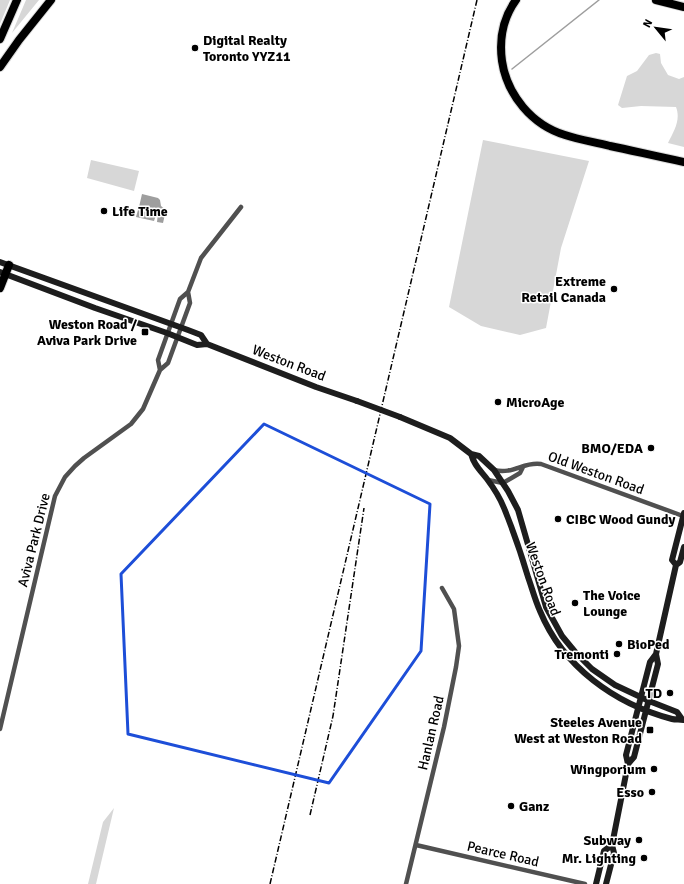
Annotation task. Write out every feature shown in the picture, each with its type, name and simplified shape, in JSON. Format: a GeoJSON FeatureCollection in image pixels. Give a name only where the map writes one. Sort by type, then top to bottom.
{"type":"FeatureCollection","features":[{"type":"Feature","properties":{"kind":"highway"},"geometry":{"type":"LineString","coordinates":[[0,39],[17,0]]}},
{"type":"Feature","properties":{"kind":"highway"},"geometry":{"type":"LineString","coordinates":[[0,67],[18,40],[51,0]]}},
{"type":"Feature","properties":{"kind":"highway"},"geometry":{"type":"LineString","coordinates":[[516,0],[502,30],[501,48],[503,67],[506,80],[515,97],[533,118],[545,126],[564,135],[684,162]]}},
{"type":"Feature","properties":{"kind":"highway"},"geometry":{"type":"LineString","coordinates":[[656,0],[684,7]]}},
{"type":"Feature","properties":{"kind":"highway"},"geometry":{"type":"LineString","coordinates":[[0,288],[3,273],[9,265]]}},
{"type":"Feature","properties":{"kind":"main road","name":"Weston Road"},"geometry":{"type":"LineString","coordinates":[[0,262],[171,323],[201,335],[207,344]]}},
{"type":"Feature","properties":{"kind":"main road","name":"Weston Road"},"geometry":{"type":"LineString","coordinates":[[3,273],[197,345],[207,344],[316,387],[400,417],[450,438],[471,454],[479,456],[494,470],[518,510],[546,607],[562,636],[592,669],[615,685],[641,698],[677,712],[683,719]]}},
{"type":"Feature","properties":{"kind":"main road","name":"Weston Road"},"geometry":{"type":"LineString","coordinates":[[471,454],[473,463],[488,480],[503,504],[540,612],[556,641],[572,662],[595,682],[614,695],[639,707],[674,720],[683,719]]}},
{"type":"Feature","properties":{"kind":"main road"},"geometry":{"type":"LineString","coordinates":[[676,565],[672,560],[684,515]]}},
{"type":"Feature","properties":{"kind":"main road"},"geometry":{"type":"LineString","coordinates":[[628,764],[634,757],[647,710],[658,664],[656,654],[676,565],[680,562],[684,547]]}},
{"type":"Feature","properties":{"kind":"main road"},"geometry":{"type":"LineString","coordinates":[[606,884],[614,853],[612,845],[628,764],[626,755],[650,662],[656,654]]}},
{"type":"Feature","properties":{"kind":"main road"},"geometry":{"type":"LineString","coordinates":[[596,884],[604,851],[612,845]]}},
{"type":"Feature","properties":{"kind":"street"},"geometry":{"type":"LineString","coordinates":[[188,292],[201,258],[241,207]]}},
{"type":"Feature","properties":{"kind":"street","name":"Aviva Park Drive"},"geometry":{"type":"LineString","coordinates":[[0,729],[55,496],[65,477],[75,466],[131,424],[143,409],[160,370],[168,363],[190,302],[188,292],[180,299],[167,333],[158,360],[160,370]]}},
{"type":"Feature","properties":{"kind":"street","name":"Old Weston Road"},"geometry":{"type":"LineString","coordinates":[[494,470],[508,472],[535,463],[541,464],[684,515]]}},
{"type":"Feature","properties":{"kind":"street"},"geometry":{"type":"LineString","coordinates":[[488,480],[503,483],[520,473],[523,467]]}},
{"type":"Feature","properties":{"kind":"street","name":"Hanlan Road"},"geometry":{"type":"LineString","coordinates":[[406,884],[444,727],[459,646],[454,609],[442,588]]}},
{"type":"Feature","properties":{"kind":"street","name":"Pearce Road"},"geometry":{"type":"LineString","coordinates":[[416,845],[585,884]]}},
{"type":"Feature","properties":{"kind":"highlighted area"},"geometry":{"type":"Polygon","coordinates":[[[264,424],[430,504],[421,651],[329,783],[128,734],[121,574],[264,424]]]}},
{"type":"Feature","properties":{"kind":"shaded area"},"geometry":{"type":"Polygon","coordinates":[[[0,0],[10,0],[0,24],[0,0]]]}},
{"type":"Feature","properties":{"kind":"shaded area"},"geometry":{"type":"Polygon","coordinates":[[[26,0],[39,0],[12,33],[26,0]]]}},
{"type":"Feature","properties":{"kind":"shaded area"},"geometry":{"type":"Polygon","coordinates":[[[656,53],[660,54],[661,63],[668,75],[679,79],[684,77],[684,147],[668,143],[677,121],[678,116],[676,107],[641,106],[622,108],[618,105],[627,76],[637,71],[649,55],[656,53]]]}},
{"type":"Feature","properties":{"kind":"shaded area"},"geometry":{"type":"Polygon","coordinates":[[[483,140],[589,161],[561,248],[546,328],[520,335],[481,326],[449,307],[483,140]]]}},
{"type":"Feature","properties":{"kind":"shaded area"},"geometry":{"type":"Polygon","coordinates":[[[91,160],[139,171],[134,191],[87,178],[91,160]]]}},
{"type":"Feature","properties":{"kind":"shaded area"},"geometry":{"type":"Polygon","coordinates":[[[142,194],[158,198],[160,200],[161,206],[166,210],[163,223],[157,222],[158,213],[154,221],[136,217],[138,210],[148,211],[148,209],[139,207],[142,194]]]}},
{"type":"Feature","properties":{"kind":"shaded area"},"geometry":{"type":"Polygon","coordinates":[[[114,808],[96,884],[88,884],[103,822],[114,808]]]}},
{"type":"Feature","properties":{"kind":"waterway"},"geometry":{"type":"LineString","coordinates":[[512,69],[599,0]]}},
{"type":"Feature","properties":{"kind":"railway"},"geometry":{"type":"LineString","coordinates":[[270,884],[477,0]]}},
{"type":"Feature","properties":{"kind":"railway"},"geometry":{"type":"LineString","coordinates":[[310,815],[333,716],[364,508]]}},
{"type":"Feature","properties":{"kind":"place","name":"Digital Realty Toronto YYZ11"},"geometry":{"type":"Point","coordinates":[195,48]}},
{"type":"Feature","properties":{"kind":"place","name":"Life Time"},"geometry":{"type":"Point","coordinates":[104,211]}},
{"type":"Feature","properties":{"kind":"place","name":"Extreme Retail Canada"},"geometry":{"type":"Point","coordinates":[614,289]}},
{"type":"Feature","properties":{"kind":"place","name":"Weston Road / Aviva Park Drive"},"geometry":{"type":"Point","coordinates":[145,332]}},
{"type":"Feature","properties":{"kind":"place","name":"MicroAge"},"geometry":{"type":"Point","coordinates":[498,402]}},
{"type":"Feature","properties":{"kind":"place","name":"BMO/EDA"},"geometry":{"type":"Point","coordinates":[651,448]}},
{"type":"Feature","properties":{"kind":"place","name":"CIBC Wood Gundy"},"geometry":{"type":"Point","coordinates":[558,519]}},
{"type":"Feature","properties":{"kind":"place","name":"The Voice Lounge"},"geometry":{"type":"Point","coordinates":[575,603]}},
{"type":"Feature","properties":{"kind":"place","name":"BioPed"},"geometry":{"type":"Point","coordinates":[619,644]}},
{"type":"Feature","properties":{"kind":"place","name":"Tremonti"},"geometry":{"type":"Point","coordinates":[617,654]}},
{"type":"Feature","properties":{"kind":"place","name":"TD"},"geometry":{"type":"Point","coordinates":[670,693]}},
{"type":"Feature","properties":{"kind":"place","name":"Steeles Avenue West at Weston Road"},"geometry":{"type":"Point","coordinates":[650,730]}},
{"type":"Feature","properties":{"kind":"place","name":"Wingporium"},"geometry":{"type":"Point","coordinates":[654,769]}},
{"type":"Feature","properties":{"kind":"place","name":"Esso"},"geometry":{"type":"Point","coordinates":[652,792]}},
{"type":"Feature","properties":{"kind":"place","name":"Ganz"},"geometry":{"type":"Point","coordinates":[511,806]}},
{"type":"Feature","properties":{"kind":"place","name":"Subway"},"geometry":{"type":"Point","coordinates":[639,840]}},
{"type":"Feature","properties":{"kind":"place","name":"Mr. Lighting"},"geometry":{"type":"Point","coordinates":[644,858]}}]}
